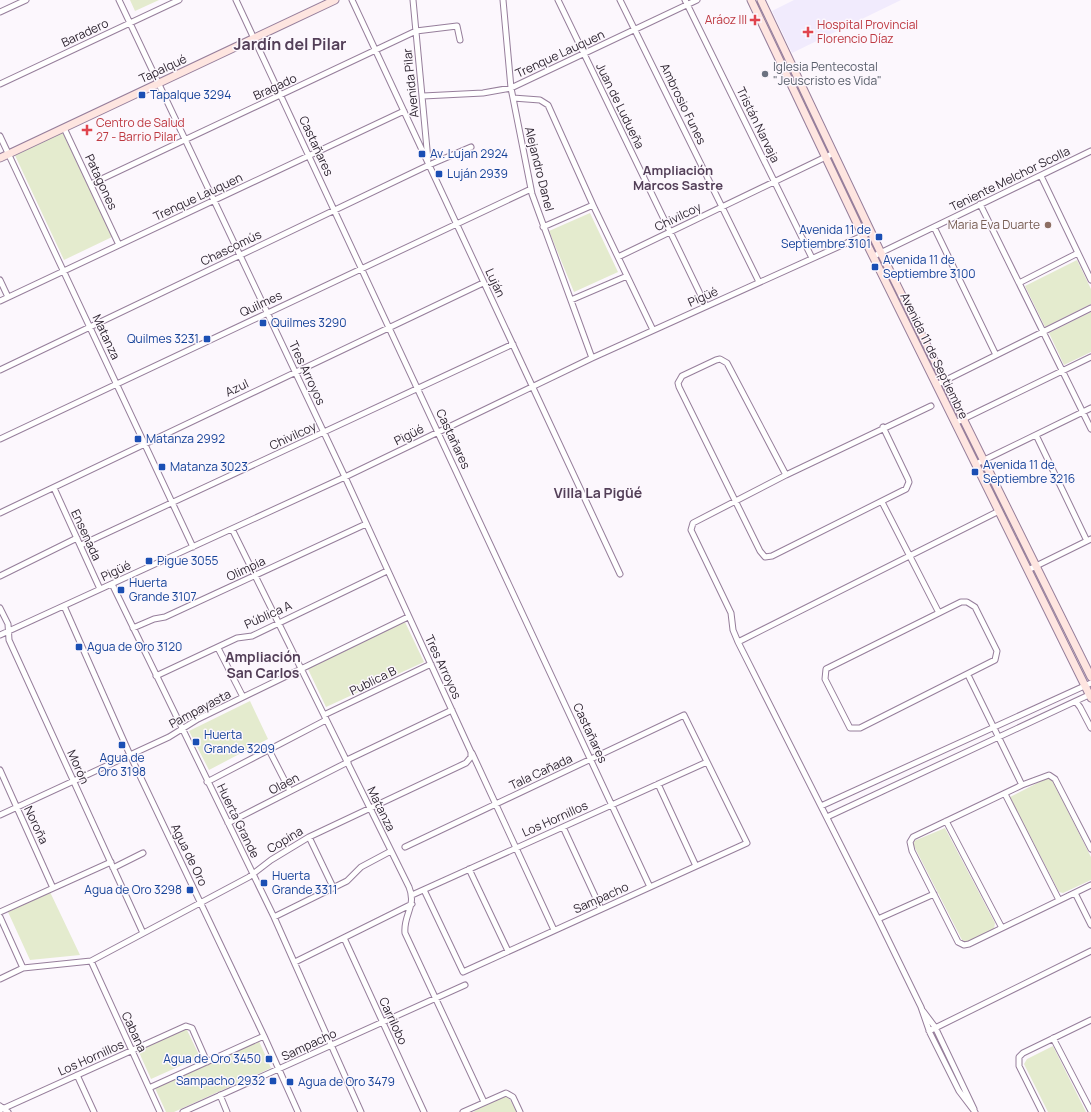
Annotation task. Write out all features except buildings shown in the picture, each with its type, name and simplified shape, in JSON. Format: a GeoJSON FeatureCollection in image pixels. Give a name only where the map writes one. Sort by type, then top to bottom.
{"type":"FeatureCollection","features":[{"type":"Feature","properties":{"kind":"main road","name":"Tapalqué"},"geometry":{"type":"LineString","coordinates":[[0,158],[335,0]]}},
{"type":"Feature","properties":{"kind":"main road","name":"Avenida 11 de Septiembre"},"geometry":{"type":"LineString","coordinates":[[751,0],[863,236],[936,385],[1028,570],[1088,684],[1090,696]]}},
{"type":"Feature","properties":{"kind":"main road","name":"Avenida 11 de Septiembre"},"geometry":{"type":"LineString","coordinates":[[762,0],[881,253],[1091,677]]}},
{"type":"Feature","properties":{"kind":"street"},"geometry":{"type":"LineString","coordinates":[[0,12],[26,0]]}},
{"type":"Feature","properties":{"kind":"street","name":"Tres Arroyos"},"geometry":{"type":"LineString","coordinates":[[119,0],[324,432],[471,754],[496,804],[554,930]]}},
{"type":"Feature","properties":{"kind":"street","name":"Baradero"},"geometry":{"type":"LineString","coordinates":[[0,84],[179,0]]}},
{"type":"Feature","properties":{"kind":"street","name":"Castañares"},"geometry":{"type":"LineString","coordinates":[[236,0],[390,327],[650,887]]}},
{"type":"Feature","properties":{"kind":"street","name":"Luján"},"geometry":{"type":"LineString","coordinates":[[352,0],[620,574]]}},
{"type":"Feature","properties":{"kind":"street","name":"Avenida Pilar"},"geometry":{"type":"LineString","coordinates":[[413,0],[429,165]]}},
{"type":"Feature","properties":{"kind":"street","name":"Alejandro Danel"},"geometry":{"type":"LineString","coordinates":[[503,0],[511,88],[531,189],[592,358]]}},
{"type":"Feature","properties":{"kind":"street","name":"Juan de Ludueña"},"geometry":{"type":"LineString","coordinates":[[558,0],[706,306]]}},
{"type":"Feature","properties":{"kind":"street","name":"Ambrosio Funes"},"geometry":{"type":"LineString","coordinates":[[620,0],[759,282]]}},
{"type":"Feature","properties":{"kind":"street","name":"Trenque Lauquen"},"geometry":{"type":"LineString","coordinates":[[423,96],[483,93],[511,88],[635,29],[686,2],[697,0]]}},
{"type":"Feature","properties":{"kind":"street","name":"Tristán Narvaja"},"geometry":{"type":"LineString","coordinates":[[686,2],[812,258]]}},
{"type":"Feature","properties":{"kind":"street","name":"Bragado"},"geometry":{"type":"LineString","coordinates":[[91,184],[416,31],[457,26],[460,40]]}},
{"type":"Feature","properties":{"kind":"street"},"geometry":{"type":"LineString","coordinates":[[513,98],[540,100],[548,105],[593,205],[653,330]]}},
{"type":"Feature","properties":{"kind":"street","name":"Trenque Lauquen"},"geometry":{"type":"LineString","coordinates":[[0,301],[404,110]]}},
{"type":"Feature","properties":{"kind":"street","name":"Patagones"},"geometry":{"type":"LineString","coordinates":[[64,128],[119,245]]}},
{"type":"Feature","properties":{"kind":"street","name":"Matanza"},"geometry":{"type":"LineString","coordinates":[[0,136],[193,547]]}},
{"type":"Feature","properties":{"kind":"street","name":"Chascomús"},"geometry":{"type":"LineString","coordinates":[[0,370],[429,165],[471,147]]}},
{"type":"Feature","properties":{"kind":"street","name":"Teniente Melchor Scolla"},"geometry":{"type":"LineString","coordinates":[[874,256],[1091,151]]}},
{"type":"Feature","properties":{"kind":"street","name":"Chivilcoy"},"geometry":{"type":"LineString","coordinates":[[618,257],[834,154]]}},
{"type":"Feature","properties":{"kind":"street"},"geometry":{"type":"LineString","coordinates":[[1041,176],[1091,280]]}},
{"type":"Feature","properties":{"kind":"street","name":"Quilmes"},"geometry":{"type":"LineString","coordinates":[[0,439],[531,189]]}},
{"type":"Feature","properties":{"kind":"street"},"geometry":{"type":"LineString","coordinates":[[980,204],[1091,429]]}},
{"type":"Feature","properties":{"kind":"street"},"geometry":{"type":"LineString","coordinates":[[544,227],[593,205]]}},
{"type":"Feature","properties":{"kind":"street"},"geometry":{"type":"LineString","coordinates":[[934,227],[996,355]]}},
{"type":"Feature","properties":{"kind":"street","name":"Pigüé"},"geometry":{"type":"LineString","coordinates":[[0,635],[345,477],[592,358],[871,232]]}},
{"type":"Feature","properties":{"kind":"street"},"geometry":{"type":"LineString","coordinates":[[1019,283],[1078,253]]}},
{"type":"Feature","properties":{"kind":"street"},"geometry":{"type":"LineString","coordinates":[[571,300],[627,276]]}},
{"type":"Feature","properties":{"kind":"street"},"geometry":{"type":"LineString","coordinates":[[0,280],[8,297]]}},
{"type":"Feature","properties":{"kind":"street","name":"Azul"},"geometry":{"type":"LineString","coordinates":[[0,513],[483,283]]}},
{"type":"Feature","properties":{"kind":"street"},"geometry":{"type":"LineString","coordinates":[[936,385],[1091,308]]}},
{"type":"Feature","properties":{"kind":"street","name":"Chivilcoy"},"geometry":{"type":"LineString","coordinates":[[80,545],[513,344]]}},
{"type":"Feature","properties":{"kind":"street"},"geometry":{"type":"LineString","coordinates":[[955,423],[1091,357]]}},
{"type":"Feature","properties":{"kind":"street"},"geometry":{"type":"LineString","coordinates":[[786,475],[727,362],[720,359],[716,360],[682,376],[678,383],[679,387],[760,551],[765,557],[772,556],[882,502],[906,488],[909,482],[883,427]]}},
{"type":"Feature","properties":{"kind":"street"},"geometry":{"type":"LineString","coordinates":[[931,406],[883,427],[786,475],[696,521],[691,526],[731,613],[733,630],[738,642],[921,1007],[929,1031],[959,1091],[975,1112]]}},
{"type":"Feature","properties":{"kind":"street"},"geometry":{"type":"LineString","coordinates":[[976,464],[1091,408]]}},
{"type":"Feature","properties":{"kind":"street"},"geometry":{"type":"LineString","coordinates":[[1028,570],[1089,540],[1036,435]]}},
{"type":"Feature","properties":{"kind":"street","name":"Ensenada"},"geometry":{"type":"LineString","coordinates":[[54,488],[100,589]]}},
{"type":"Feature","properties":{"kind":"street"},"geometry":{"type":"LineString","coordinates":[[882,502],[939,613]]}},
{"type":"Feature","properties":{"kind":"street"},"geometry":{"type":"LineString","coordinates":[[738,642],[999,511]]}},
{"type":"Feature","properties":{"kind":"street","name":"Olimpia"},"geometry":{"type":"LineString","coordinates":[[133,628],[154,619],[165,618],[366,524]]}},
{"type":"Feature","properties":{"kind":"street","name":"Matanza"},"geometry":{"type":"LineString","coordinates":[[232,528],[412,896],[412,904],[404,927],[405,933],[484,1102]]}},
{"type":"Feature","properties":{"kind":"street"},"geometry":{"type":"LineString","coordinates":[[0,576],[77,538]]}},
{"type":"Feature","properties":{"kind":"street","name":"Pública A"},"geometry":{"type":"LineString","coordinates":[[156,676],[237,638],[252,636],[278,622],[387,571]]}},
{"type":"Feature","properties":{"kind":"street","name":"Huerta Grande"},"geometry":{"type":"LineString","coordinates":[[112,584],[181,729],[274,917],[361,1112]]}},
{"type":"Feature","properties":{"kind":"street"},"geometry":{"type":"LineString","coordinates":[[961,602],[972,604],[997,651],[993,663],[854,729],[847,724],[825,679],[825,672],[829,667],[939,613],[961,602]]}},
{"type":"Feature","properties":{"kind":"street","name":"Agua de Oro"},"geometry":{"type":"LineString","coordinates":[[64,606],[130,755],[280,1069],[298,1112]]}},
{"type":"Feature","properties":{"kind":"street","name":"Morón"},"geometry":{"type":"LineString","coordinates":[[0,608],[9,631],[9,640],[143,933]]}},
{"type":"Feature","properties":{"kind":"street","name":"Pampayasta"},"geometry":{"type":"LineString","coordinates":[[0,815],[130,755],[181,729],[198,718],[408,617]]}},
{"type":"Feature","properties":{"kind":"street"},"geometry":{"type":"LineString","coordinates":[[218,648],[243,697]]}},
{"type":"Feature","properties":{"kind":"street","name":"Publica B"},"geometry":{"type":"LineString","coordinates":[[207,782],[325,718],[431,664]]}},
{"type":"Feature","properties":{"kind":"street"},"geometry":{"type":"LineString","coordinates":[[968,675],[1022,785]]}},
{"type":"Feature","properties":{"kind":"street"},"geometry":{"type":"LineString","coordinates":[[821,806],[1088,684]]}},
{"type":"Feature","properties":{"kind":"street"},"geometry":{"type":"LineString","coordinates":[[827,817],[998,737],[1090,696]]}},
{"type":"Feature","properties":{"kind":"street"},"geometry":{"type":"LineString","coordinates":[[1076,702],[1080,706],[1091,728]]}},
{"type":"Feature","properties":{"kind":"street","name":"Olaen"},"geometry":{"type":"LineString","coordinates":[[228,822],[347,761],[452,710]]}},
{"type":"Feature","properties":{"kind":"street","name":"Tala Cañada"},"geometry":{"type":"LineString","coordinates":[[405,847],[684,715],[707,762]]}},
{"type":"Feature","properties":{"kind":"street"},"geometry":{"type":"LineString","coordinates":[[268,750],[290,791]]}},
{"type":"Feature","properties":{"kind":"street","name":"Copina"},"geometry":{"type":"LineString","coordinates":[[0,979],[23,968],[91,961],[253,874],[271,860],[309,837],[466,763],[471,754]]}},
{"type":"Feature","properties":{"kind":"street","name":"Los Hornillos"},"geometry":{"type":"LineString","coordinates":[[412,896],[707,762]]}},
{"type":"Feature","properties":{"kind":"street","name":"Sampacho"},"geometry":{"type":"LineString","coordinates":[[424,890],[463,972],[747,843],[707,762]]}},
{"type":"Feature","properties":{"kind":"street","name":"Noroña"},"geometry":{"type":"LineString","coordinates":[[0,770],[54,888]]}},
{"type":"Feature","properties":{"kind":"street"},"geometry":{"type":"LineString","coordinates":[[1091,849],[1053,776],[1045,775],[913,837],[910,842],[912,851],[958,942],[961,944],[970,944],[1091,885]]}},
{"type":"Feature","properties":{"kind":"street"},"geometry":{"type":"LineString","coordinates":[[658,784],[696,866]]}},
{"type":"Feature","properties":{"kind":"street"},"geometry":{"type":"LineString","coordinates":[[1005,794],[1059,900]]}},
{"type":"Feature","properties":{"kind":"street"},"geometry":{"type":"LineString","coordinates":[[946,821],[1002,928]]}},
{"type":"Feature","properties":{"kind":"street"},"geometry":{"type":"LineString","coordinates":[[563,827],[601,909]]}},
{"type":"Feature","properties":{"kind":"street"},"geometry":{"type":"LineString","coordinates":[[309,837],[334,887]]}},
{"type":"Feature","properties":{"kind":"street"},"geometry":{"type":"LineString","coordinates":[[274,917],[347,881],[361,867],[391,851]]}},
{"type":"Feature","properties":{"kind":"street"},"geometry":{"type":"LineString","coordinates":[[113,868],[143,853]]}},
{"type":"Feature","properties":{"kind":"street"},"geometry":{"type":"LineString","coordinates":[[0,912],[110,862]]}},
{"type":"Feature","properties":{"kind":"street"},"geometry":{"type":"LineString","coordinates":[[469,869],[508,951]]}},
{"type":"Feature","properties":{"kind":"street"},"geometry":{"type":"LineString","coordinates":[[1075,893],[1091,925]]}},
{"type":"Feature","properties":{"kind":"street"},"geometry":{"type":"LineString","coordinates":[[878,920],[934,894]]}},
{"type":"Feature","properties":{"kind":"street"},"geometry":{"type":"LineString","coordinates":[[295,962],[412,904]]}},
{"type":"Feature","properties":{"kind":"street"},"geometry":{"type":"LineString","coordinates":[[0,917],[23,968]]}},
{"type":"Feature","properties":{"kind":"street","name":"Carrilobo"},"geometry":{"type":"LineString","coordinates":[[344,938],[424,1112]]}},
{"type":"Feature","properties":{"kind":"street"},"geometry":{"type":"LineString","coordinates":[[929,1031],[1091,951]]}},
{"type":"Feature","properties":{"kind":"street","name":"Cabana"},"geometry":{"type":"LineString","coordinates":[[91,961],[160,1112]]}},
{"type":"Feature","properties":{"kind":"street","name":"Sampacho"},"geometry":{"type":"LineString","coordinates":[[183,1112],[465,984]]}},
{"type":"Feature","properties":{"kind":"street"},"geometry":{"type":"LineString","coordinates":[[921,1007],[935,1027],[975,1112]]}},
{"type":"Feature","properties":{"kind":"street"},"geometry":{"type":"LineString","coordinates":[[1041,1112],[1018,1061],[1019,1057],[1023,1053],[1091,1020]]}},
{"type":"Feature","properties":{"kind":"street","name":"Los Hornillos"},"geometry":{"type":"LineString","coordinates":[[3,1109],[186,1026],[190,1026],[208,1062]]}},
{"type":"Feature","properties":{"kind":"street"},"geometry":{"type":"LineString","coordinates":[[150,1088],[264,1036]]}},
{"type":"Feature","properties":{"kind":"street"},"geometry":{"type":"LineString","coordinates":[[1053,1038],[1091,1111]]}},
{"type":"Feature","properties":{"kind":"street"},"geometry":{"type":"LineString","coordinates":[[77,1075],[94,1112]]}},
{"type":"Feature","properties":{"kind":"street"},"geometry":{"type":"LineString","coordinates":[[463,1112],[506,1093],[513,1097],[520,1112]]}},
{"type":"Feature","properties":{"kind":"street"},"geometry":{"type":"LineString","coordinates":[[220,1096],[227,1112]]}},
{"type":"Feature","properties":{"kind":"shaded area","name":"Hospital Provincial Florencio Díaz"},"geometry":{"type":"Polygon","coordinates":[[[794,0],[901,0],[792,53],[772,11],[794,0]]]}},
{"type":"Feature","properties":{"kind":"green space"},"geometry":{"type":"Polygon","coordinates":[[[130,0],[159,0],[135,11],[130,0]]]}},
{"type":"Feature","properties":{"kind":"green space"},"geometry":{"type":"Polygon","coordinates":[[[61,129],[112,237],[64,260],[13,151],[61,129]]]}},
{"type":"Feature","properties":{"kind":"green space"},"geometry":{"type":"Polygon","coordinates":[[[590,213],[618,272],[574,292],[549,231],[590,213]]]}},
{"type":"Feature","properties":{"kind":"green space"},"geometry":{"type":"Polygon","coordinates":[[[1077,260],[1091,289],[1091,304],[1045,327],[1025,286],[1077,260]]]}},
{"type":"Feature","properties":{"kind":"green space"},"geometry":{"type":"Polygon","coordinates":[[[1091,312],[1091,352],[1064,365],[1049,333],[1091,312]]]}},
{"type":"Feature","properties":{"kind":"green space"},"geometry":{"type":"Polygon","coordinates":[[[405,622],[424,662],[326,707],[307,667],[405,622]]]}},
{"type":"Feature","properties":{"kind":"green space"},"geometry":{"type":"Polygon","coordinates":[[[250,701],[268,739],[209,770],[189,731],[250,701]]]}},
{"type":"Feature","properties":{"kind":"green space"},"geometry":{"type":"Polygon","coordinates":[[[1047,778],[1052,780],[1091,857],[1091,880],[1063,893],[1059,892],[1010,797],[1047,778]]]}},
{"type":"Feature","properties":{"kind":"green space"},"geometry":{"type":"Polygon","coordinates":[[[945,828],[995,923],[994,929],[967,942],[962,940],[914,846],[914,841],[945,828]]]}},
{"type":"Feature","properties":{"kind":"green space"},"geometry":{"type":"Polygon","coordinates":[[[50,892],[80,955],[30,960],[8,912],[50,892]]]}},
{"type":"Feature","properties":{"kind":"green space"},"geometry":{"type":"Polygon","coordinates":[[[186,1028],[200,1057],[151,1079],[138,1050],[186,1028]]]}},
{"type":"Feature","properties":{"kind":"green space"},"geometry":{"type":"Polygon","coordinates":[[[258,1039],[271,1068],[174,1112],[166,1112],[154,1086],[258,1039]]]}},
{"type":"Feature","properties":{"kind":"green space"},"geometry":{"type":"Polygon","coordinates":[[[1053,1046],[1086,1112],[1048,1112],[1024,1064],[1027,1059],[1053,1046]]]}},
{"type":"Feature","properties":{"kind":"green space"},"geometry":{"type":"Polygon","coordinates":[[[506,1093],[517,1112],[473,1112],[506,1093]]]}},
{"type":"Feature","properties":{"kind":"place","name":"Aráoz III"},"geometry":{"type":"Point","coordinates":[755,20]}},
{"type":"Feature","properties":{"kind":"place","name":"Hospital Provincial Florencio Díaz"},"geometry":{"type":"Point","coordinates":[808,32]}},
{"type":"Feature","properties":{"kind":"place","name":"Iglesia Pentecostal \"Jeuscristo es Vida\""},"geometry":{"type":"Point","coordinates":[765,74]}},
{"type":"Feature","properties":{"kind":"place","name":"Tapalque 3294"},"geometry":{"type":"Point","coordinates":[142,95]}},
{"type":"Feature","properties":{"kind":"place","name":"Centro de Salud 27 - Barrio Pilar"},"geometry":{"type":"Point","coordinates":[87,130]}},
{"type":"Feature","properties":{"kind":"place","name":"Av. Lujan 2924"},"geometry":{"type":"Point","coordinates":[422,154]}},
{"type":"Feature","properties":{"kind":"place","name":"Luján 2939"},"geometry":{"type":"Point","coordinates":[439,174]}},
{"type":"Feature","properties":{"kind":"place","name":"Maria Eva Duarte"},"geometry":{"type":"Point","coordinates":[1048,225]}},
{"type":"Feature","properties":{"kind":"place","name":"Avenida 11 de Septiembre 3101"},"geometry":{"type":"Point","coordinates":[879,237]}},
{"type":"Feature","properties":{"kind":"place","name":"Avenida 11 de Septiembre 3100"},"geometry":{"type":"Point","coordinates":[875,267]}},
{"type":"Feature","properties":{"kind":"place","name":"Quilmes 3290"},"geometry":{"type":"Point","coordinates":[263,323]}},
{"type":"Feature","properties":{"kind":"place","name":"Quilmes 3231"},"geometry":{"type":"Point","coordinates":[207,339]}},
{"type":"Feature","properties":{"kind":"place","name":"Matanza 2992"},"geometry":{"type":"Point","coordinates":[138,439]}},
{"type":"Feature","properties":{"kind":"place","name":"Matanza 3023"},"geometry":{"type":"Point","coordinates":[162,467]}},
{"type":"Feature","properties":{"kind":"place","name":"Avenida 11 de Septiembre 3216"},"geometry":{"type":"Point","coordinates":[975,472]}},
{"type":"Feature","properties":{"kind":"place","name":"Pigue 3055"},"geometry":{"type":"Point","coordinates":[149,561]}},
{"type":"Feature","properties":{"kind":"place","name":"Huerta Grande 3107"},"geometry":{"type":"Point","coordinates":[121,590]}},
{"type":"Feature","properties":{"kind":"place","name":"Agua de Oro 3120"},"geometry":{"type":"Point","coordinates":[79,647]}},
{"type":"Feature","properties":{"kind":"place","name":"Huerta Grande 3209"},"geometry":{"type":"Point","coordinates":[196,742]}},
{"type":"Feature","properties":{"kind":"place","name":"Agua de Oro 3198"},"geometry":{"type":"Point","coordinates":[122,745]}},
{"type":"Feature","properties":{"kind":"place","name":"Huerta Grande 3311"},"geometry":{"type":"Point","coordinates":[264,883]}},
{"type":"Feature","properties":{"kind":"place","name":"Agua de Oro 3298"},"geometry":{"type":"Point","coordinates":[190,890]}},
{"type":"Feature","properties":{"kind":"place","name":"Agua de Oro 3450"},"geometry":{"type":"Point","coordinates":[269,1059]}},
{"type":"Feature","properties":{"kind":"place","name":"Sampacho 2932"},"geometry":{"type":"Point","coordinates":[273,1081]}},
{"type":"Feature","properties":{"kind":"place","name":"Agua de Oro 3479"},"geometry":{"type":"Point","coordinates":[290,1082]}},
{"type":"Feature","properties":{"kind":"district","name":"Jardín del Pilar"},"geometry":{"type":"Point","coordinates":[290,44]}},
{"type":"Feature","properties":{"kind":"district","name":"Ampliación Marcos Sastre"},"geometry":{"type":"Point","coordinates":[678,178]}},
{"type":"Feature","properties":{"kind":"district","name":"Villa La Pigüé"},"geometry":{"type":"Point","coordinates":[598,493]}},
{"type":"Feature","properties":{"kind":"district","name":"Ampliación San Carlos"},"geometry":{"type":"Point","coordinates":[263,666]}}]}
